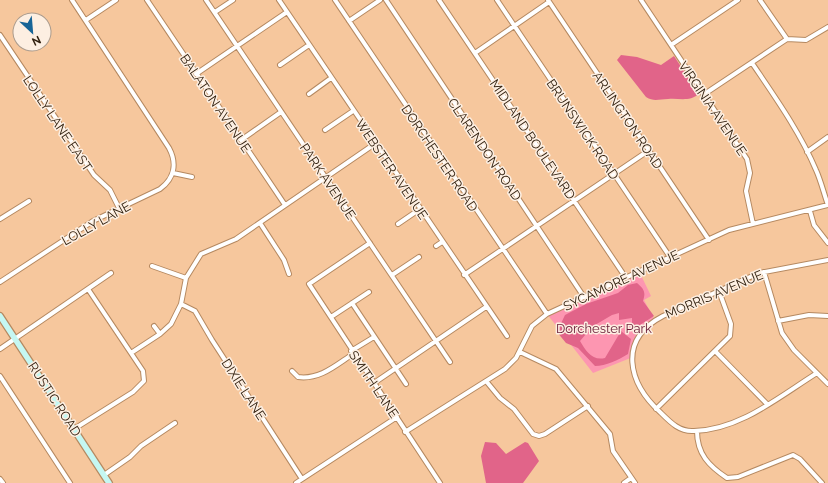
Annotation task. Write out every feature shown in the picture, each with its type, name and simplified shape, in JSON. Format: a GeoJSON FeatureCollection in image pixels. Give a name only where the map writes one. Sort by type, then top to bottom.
{"type":"FeatureCollection","features":[{"type":"Feature","properties":{"kind":"street"},"geometry":{"type":"LineString","coordinates":[[72,0],[169,148],[174,159],[173,173],[192,177]]}},
{"type":"Feature","properties":{"kind":"street"},"geometry":{"type":"LineString","coordinates":[[86,20],[116,0]]}},
{"type":"Feature","properties":{"kind":"street","name":"BALATON AVENUE"},"geometry":{"type":"LineString","coordinates":[[147,0],[285,205]]}},
{"type":"Feature","properties":{"kind":"street","name":"PARK AVENUE"},"geometry":{"type":"LineString","coordinates":[[206,0],[450,362]]}},
{"type":"Feature","properties":{"kind":"street"},"geometry":{"type":"LineString","coordinates":[[215,12],[233,0]]}},
{"type":"Feature","properties":{"kind":"street","name":"WEBSTER AVENUE"},"geometry":{"type":"LineString","coordinates":[[279,0],[464,275],[507,336]]}},
{"type":"Feature","properties":{"kind":"street","name":"DORCHESTER ROAD"},"geometry":{"type":"LineString","coordinates":[[335,0],[547,314]]}},
{"type":"Feature","properties":{"kind":"street"},"geometry":{"type":"LineString","coordinates":[[349,21],[380,0]]}},
{"type":"Feature","properties":{"kind":"street","name":"CLARENDON ROAD"},"geometry":{"type":"LineString","coordinates":[[386,0],[584,297]]}},
{"type":"Feature","properties":{"kind":"street","name":"MIDLAND BOULEVARD"},"geometry":{"type":"LineString","coordinates":[[439,0],[626,278]]}},
{"type":"Feature","properties":{"kind":"street","name":"BRUNSWICK ROAD"},"geometry":{"type":"LineString","coordinates":[[497,0],[670,257]]}},
{"type":"Feature","properties":{"kind":"street","name":"VIRGINIA AVENUE"},"geometry":{"type":"LineString","coordinates":[[641,0],[747,159],[750,173],[746,191],[753,224]]}},
{"type":"Feature","properties":{"kind":"street"},"geometry":{"type":"LineString","coordinates":[[671,45],[738,0]]}},
{"type":"Feature","properties":{"kind":"street"},"geometry":{"type":"LineString","coordinates":[[760,0],[787,39]]}},
{"type":"Feature","properties":{"kind":"street"},"geometry":{"type":"LineString","coordinates":[[475,53],[549,1]]}},
{"type":"Feature","properties":{"kind":"street","name":"ARLINGTON ROAD"},"geometry":{"type":"LineString","coordinates":[[549,1],[708,240]]}},
{"type":"Feature","properties":{"kind":"street"},"geometry":{"type":"LineString","coordinates":[[196,74],[287,12]]}},
{"type":"Feature","properties":{"kind":"street"},"geometry":{"type":"LineString","coordinates":[[703,95],[787,39],[806,40],[828,27]]}},
{"type":"Feature","properties":{"kind":"street","name":"LOLLY LANE EAST"},"geometry":{"type":"LineString","coordinates":[[0,35],[89,169],[110,190],[120,208]]}},
{"type":"Feature","properties":{"kind":"street"},"geometry":{"type":"LineString","coordinates":[[280,65],[309,45]]}},
{"type":"Feature","properties":{"kind":"street"},"geometry":{"type":"LineString","coordinates":[[752,62],[782,108],[807,152],[816,170],[828,205]]}},
{"type":"Feature","properties":{"kind":"street"},"geometry":{"type":"LineString","coordinates":[[309,94],[331,78]]}},
{"type":"Feature","properties":{"kind":"street"},"geometry":{"type":"LineString","coordinates":[[325,130],[353,111]]}},
{"type":"Feature","properties":{"kind":"street"},"geometry":{"type":"LineString","coordinates":[[241,140],[281,112]]}},
{"type":"Feature","properties":{"kind":"street"},"geometry":{"type":"LineString","coordinates":[[807,152],[828,137]]}},
{"type":"Feature","properties":{"kind":"street"},"geometry":{"type":"LineString","coordinates":[[131,353],[160,334],[171,324],[181,304],[186,278],[201,254],[232,241],[376,143]]}},
{"type":"Feature","properties":{"kind":"street"},"geometry":{"type":"LineString","coordinates":[[464,275],[648,151]]}},
{"type":"Feature","properties":{"kind":"street","name":"LOLLY LANE"},"geometry":{"type":"LineString","coordinates":[[0,282],[93,221],[160,188],[166,184],[173,173]]}},
{"type":"Feature","properties":{"kind":"street"},"geometry":{"type":"LineString","coordinates":[[0,219],[29,201]]}},
{"type":"Feature","properties":{"kind":"street","name":"SYCAMORE AVENUE"},"geometry":{"type":"LineString","coordinates":[[405,432],[505,369],[520,352],[532,326],[547,314],[729,230],[810,211],[828,205]]}},
{"type":"Feature","properties":{"kind":"street"},"geometry":{"type":"LineString","coordinates":[[398,224],[420,209]]}},
{"type":"Feature","properties":{"kind":"street"},"geometry":{"type":"LineString","coordinates":[[810,211],[814,225],[828,243]]}},
{"type":"Feature","properties":{"kind":"street"},"geometry":{"type":"LineString","coordinates":[[260,223],[284,260],[289,274]]}},
{"type":"Feature","properties":{"kind":"street"},"geometry":{"type":"LineString","coordinates":[[436,246],[442,242]]}},
{"type":"Feature","properties":{"kind":"street","name":"SMITH LANE"},"geometry":{"type":"LineString","coordinates":[[370,243],[309,284],[352,352],[440,483]]}},
{"type":"Feature","properties":{"kind":"street"},"geometry":{"type":"LineString","coordinates":[[392,276],[419,257]]}},
{"type":"Feature","properties":{"kind":"street","name":"MORRIS AVENUE"},"geometry":{"type":"LineString","coordinates":[[697,431],[685,431],[676,427],[656,409],[639,389],[633,372],[633,357],[638,339],[646,328],[657,319],[750,276],[828,260]]}},
{"type":"Feature","properties":{"kind":"street"},"geometry":{"type":"LineString","coordinates":[[152,266],[186,278]]}},
{"type":"Feature","properties":{"kind":"street"},"geometry":{"type":"LineString","coordinates":[[764,272],[782,333],[791,346],[828,384]]}},
{"type":"Feature","properties":{"kind":"street"},"geometry":{"type":"LineString","coordinates":[[0,349],[111,273]]}},
{"type":"Feature","properties":{"kind":"street"},"geometry":{"type":"LineString","coordinates":[[74,430],[133,392],[144,381],[143,371],[88,289]]}},
{"type":"Feature","properties":{"kind":"street"},"geometry":{"type":"LineString","coordinates":[[656,409],[728,339],[732,332],[731,324],[719,291]]}},
{"type":"Feature","properties":{"kind":"street"},"geometry":{"type":"LineString","coordinates":[[331,317],[369,292]]}},
{"type":"Feature","properties":{"kind":"street"},"geometry":{"type":"LineString","coordinates":[[352,303],[406,384]]}},
{"type":"Feature","properties":{"kind":"street","name":"DIXIE LANE"},"geometry":{"type":"LineString","coordinates":[[181,304],[189,306],[197,313],[212,340],[302,479]]}},
{"type":"Feature","properties":{"kind":"street"},"geometry":{"type":"LineString","coordinates":[[374,383],[486,307]]}},
{"type":"Feature","properties":{"kind":"street"},"geometry":{"type":"LineString","coordinates":[[778,321],[809,315],[828,316]]}},
{"type":"Feature","properties":{"kind":"street","name":"RUSTIC ROAD"},"geometry":{"type":"LineString","coordinates":[[0,316],[109,483]]}},
{"type":"Feature","properties":{"kind":"street"},"geometry":{"type":"LineString","coordinates":[[154,326],[160,334]]}},
{"type":"Feature","properties":{"kind":"street"},"geometry":{"type":"LineString","coordinates":[[292,371],[298,377],[315,376],[328,371],[374,337]]}},
{"type":"Feature","properties":{"kind":"street"},"geometry":{"type":"LineString","coordinates":[[715,351],[767,404]]}},
{"type":"Feature","properties":{"kind":"street"},"geometry":{"type":"LineString","coordinates":[[520,352],[556,369],[610,434],[613,451],[635,483]]}},
{"type":"Feature","properties":{"kind":"street"},"geometry":{"type":"LineString","coordinates":[[817,373],[767,404],[730,424],[697,431],[697,443],[701,454],[727,478],[738,478],[793,455],[800,459],[822,483]]}},
{"type":"Feature","properties":{"kind":"street"},"geometry":{"type":"LineString","coordinates":[[0,376],[70,483]]}},
{"type":"Feature","properties":{"kind":"street"},"geometry":{"type":"LineString","coordinates":[[486,381],[500,398],[514,409],[533,434],[538,436],[555,428],[588,406]]}},
{"type":"Feature","properties":{"kind":"street"},"geometry":{"type":"LineString","coordinates":[[296,483],[397,417]]}},
{"type":"Feature","properties":{"kind":"street"},"geometry":{"type":"LineString","coordinates":[[104,475],[130,457],[141,446],[175,423]]}},
{"type":"Feature","properties":{"kind":"street"},"geometry":{"type":"LineString","coordinates":[[0,478],[3,483]]}},
{"type":"Feature","properties":{"kind":"street"},"geometry":{"type":"LineString","coordinates":[[624,483],[631,478]]}},
{"type":"Feature","properties":{"kind":"green space","name":"Dorchester Park"},"geometry":{"type":"Polygon","coordinates":[[[639,271],[651,296],[644,300],[655,321],[638,339],[633,357],[593,373],[547,314],[639,271]]]}},
{"type":"Feature","properties":{"kind":"shaded area"},"geometry":{"type":"Polygon","coordinates":[[[621,55],[637,57],[661,65],[674,56],[699,94],[688,99],[649,99],[617,60],[621,55]]]}},
{"type":"Feature","properties":{"kind":"shaded area"},"geometry":{"type":"Polygon","coordinates":[[[637,283],[644,291],[643,301],[654,316],[632,330],[632,318],[619,320],[619,313],[612,315],[590,328],[583,324],[580,326],[590,333],[586,334],[580,341],[587,352],[593,357],[600,359],[605,358],[621,331],[631,339],[628,354],[612,362],[595,366],[578,348],[566,343],[557,332],[565,315],[586,304],[618,293],[628,285],[637,283]]]}},
{"type":"Feature","properties":{"kind":"shaded area"},"geometry":{"type":"Polygon","coordinates":[[[485,442],[496,443],[506,454],[525,442],[528,443],[539,461],[523,483],[486,483],[481,456],[485,442]]]}}]}
